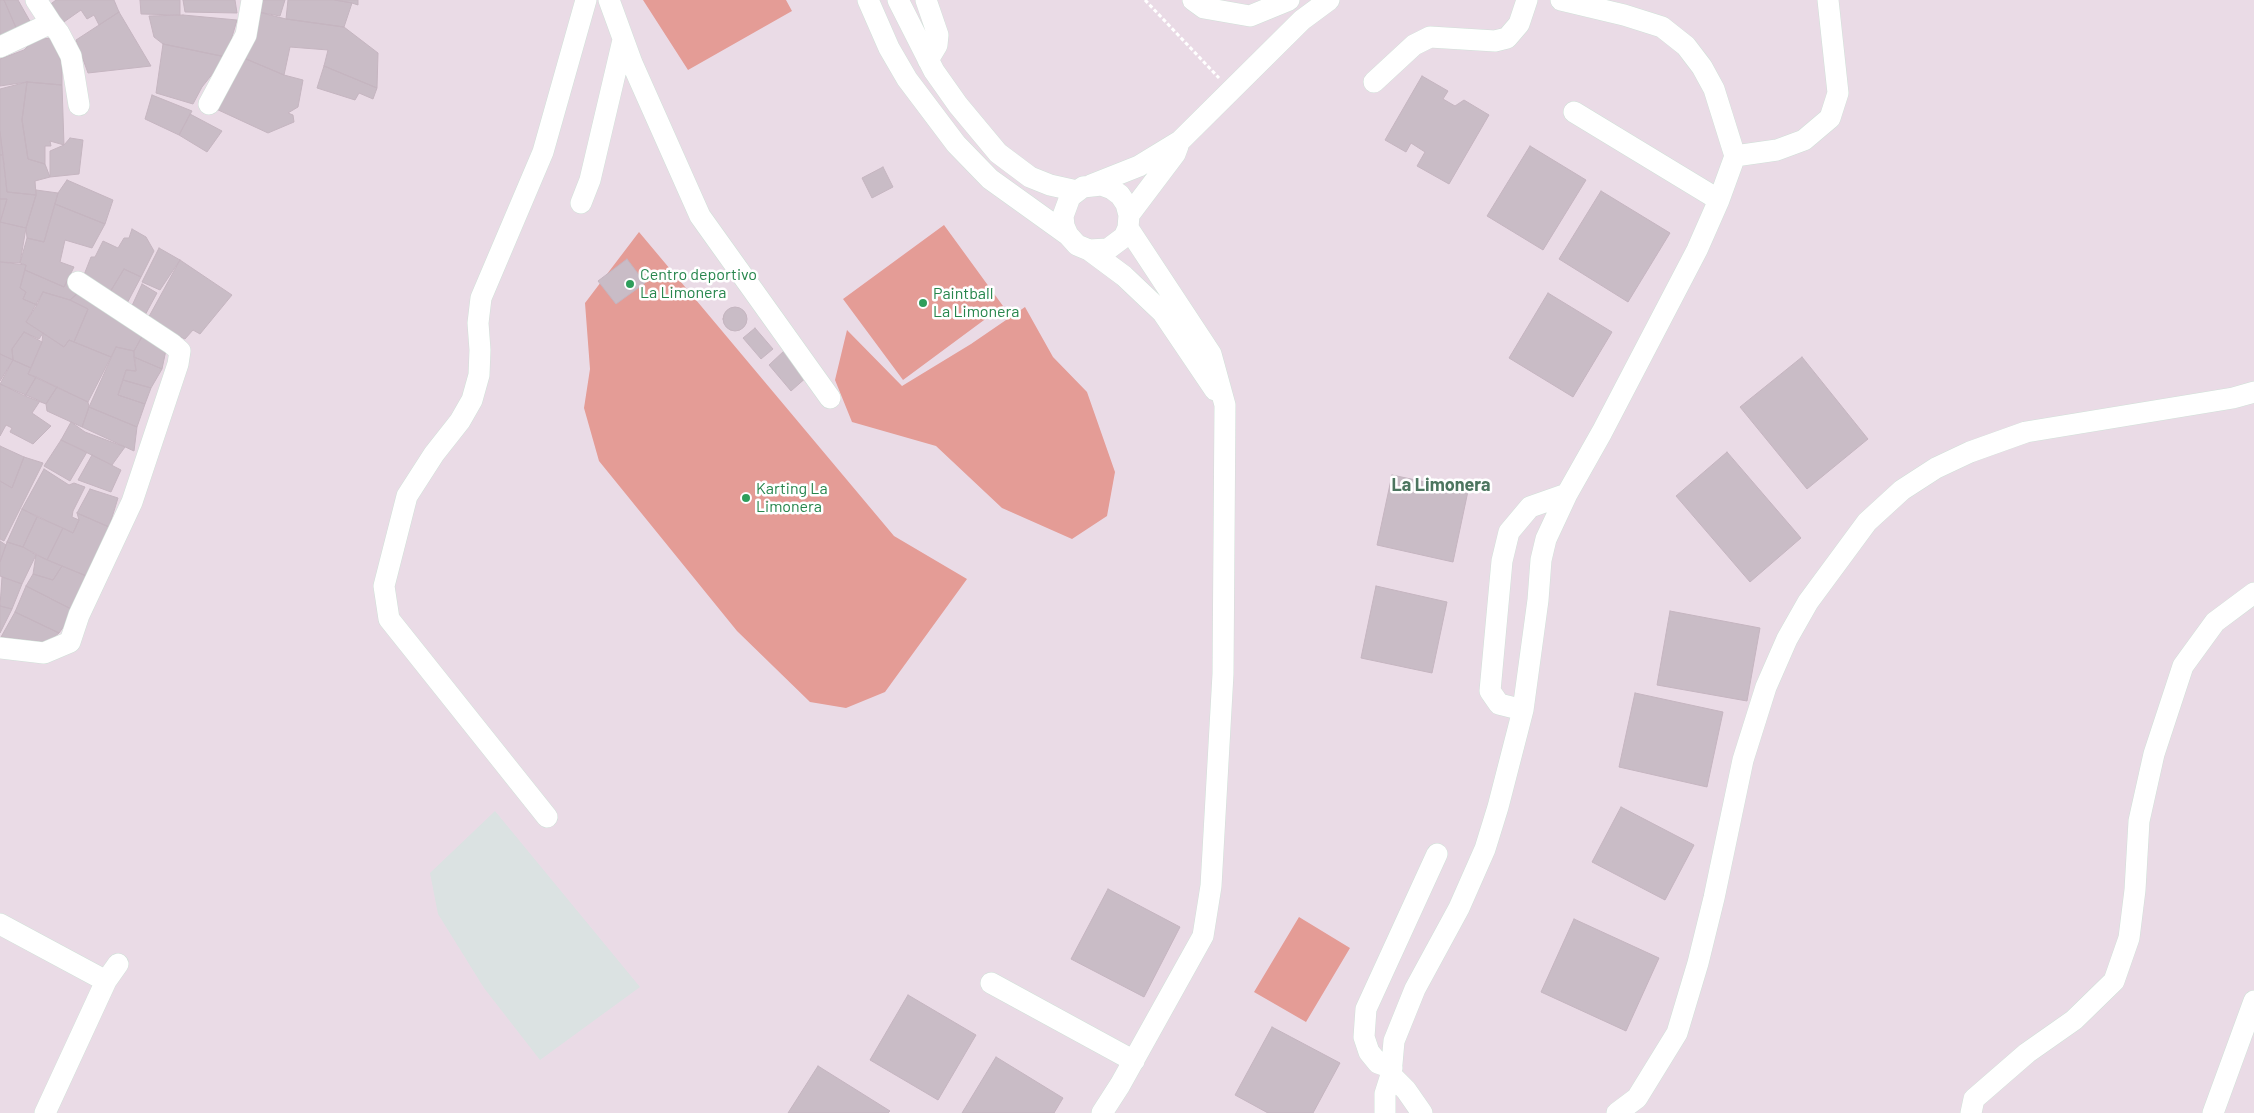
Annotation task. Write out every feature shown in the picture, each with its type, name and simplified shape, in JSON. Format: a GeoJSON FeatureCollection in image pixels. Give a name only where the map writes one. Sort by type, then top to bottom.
{"type":"FeatureCollection","features":[{"type":"Feature","properties":{"kind":"street"},"geometry":{"type":"LineString","coordinates":[[36,0],[59,33],[70,56],[79,106]]}},
{"type":"Feature","properties":{"kind":"street"},"geometry":{"type":"LineString","coordinates":[[209,104],[246,35],[252,0]]}},
{"type":"Feature","properties":{"kind":"street"},"geometry":{"type":"LineString","coordinates":[[547,817],[389,619],[384,586],[407,496],[434,454],[460,421],[472,400],[479,376],[478,323],[481,298],[542,152],[586,0]]}},
{"type":"Feature","properties":{"kind":"street"},"geometry":{"type":"LineString","coordinates":[[609,0],[624,40],[700,216],[830,398]]}},
{"type":"Feature","properties":{"kind":"street"},"geometry":{"type":"LineString","coordinates":[[868,0],[889,48],[907,79],[956,144],[990,179],[1068,236],[1077,245],[1089,250],[1124,276],[1162,313],[1225,405]]}},
{"type":"Feature","properties":{"kind":"street"},"geometry":{"type":"LineString","coordinates":[[898,0],[928,60],[958,106],[998,153],[1030,176],[1050,185],[1084,188],[1106,187],[1120,195],[1126,204],[1129,222],[1211,354],[1225,405],[1223,674],[1209,907],[1203,936],[1120,1085],[1102,1113]]}},
{"type":"Feature","properties":{"kind":"street"},"geometry":{"type":"LineString","coordinates":[[926,0],[938,34],[936,45],[928,60]]}},
{"type":"Feature","properties":{"kind":"street"},"geometry":{"type":"LineString","coordinates":[[1193,0],[1204,8],[1250,16],[1289,0]]}},
{"type":"Feature","properties":{"kind":"street"},"geometry":{"type":"LineString","coordinates":[[1068,236],[1064,226],[1065,206],[1084,188],[1139,166],[1180,141],[1302,20],[1329,0]]}},
{"type":"Feature","properties":{"kind":"street"},"geometry":{"type":"LineString","coordinates":[[1374,82],[1414,45],[1430,37],[1495,41],[1507,38],[1519,24],[1527,0]]}},
{"type":"Feature","properties":{"kind":"street"},"geometry":{"type":"LineString","coordinates":[[1386,1113],[1385,1094],[1391,1071],[1394,1041],[1415,989],[1459,908],[1485,849],[1498,807],[1523,710],[1538,600],[1541,560],[1546,539],[1567,494],[1602,432],[1697,250],[1719,200],[1735,156],[1714,89],[1702,67],[1686,46],[1662,27],[1624,14],[1561,0]]}},
{"type":"Feature","properties":{"kind":"street"},"geometry":{"type":"LineString","coordinates":[[1735,156],[1777,150],[1804,140],[1830,118],[1838,93],[1828,0]]}},
{"type":"Feature","properties":{"kind":"street"},"geometry":{"type":"LineString","coordinates":[[0,48],[51,23]]}},
{"type":"Feature","properties":{"kind":"street"},"geometry":{"type":"LineString","coordinates":[[581,203],[590,180],[624,40]]}},
{"type":"Feature","properties":{"kind":"street"},"geometry":{"type":"LineString","coordinates":[[1574,112],[1719,200]]}},
{"type":"Feature","properties":{"kind":"street"},"geometry":{"type":"LineString","coordinates":[[1089,250],[1108,249],[1124,237],[1129,222],[1175,154],[1180,141]]}},
{"type":"Feature","properties":{"kind":"street"},"geometry":{"type":"LineString","coordinates":[[0,648],[44,653],[70,642],[79,615],[132,502],[178,364],[180,351],[172,344],[78,282]]}},
{"type":"Feature","properties":{"kind":"street"},"geometry":{"type":"LineString","coordinates":[[1617,1113],[1637,1098],[1677,1033],[1698,963],[1714,898],[1743,760],[1766,687],[1787,639],[1808,602],[1867,522],[1902,490],[1936,468],[1970,452],[2026,432],[2233,398],[2254,392]]}},
{"type":"Feature","properties":{"kind":"street"},"geometry":{"type":"LineString","coordinates":[[1523,710],[1499,704],[1490,691],[1502,561],[1509,532],[1530,507],[1567,494]]}},
{"type":"Feature","properties":{"kind":"street"},"geometry":{"type":"LineString","coordinates":[[1971,1113],[1974,1099],[2027,1053],[2074,1020],[2114,981],[2129,938],[2135,890],[2139,821],[2154,754],[2183,666],[2215,622],[2254,593]]}},
{"type":"Feature","properties":{"kind":"street"},"geometry":{"type":"LineString","coordinates":[[1422,1113],[1391,1071],[1378,1062],[1369,1052],[1364,1037],[1366,1009],[1438,854]]}},
{"type":"Feature","properties":{"kind":"street"},"geometry":{"type":"LineString","coordinates":[[0,924],[112,972],[45,1113]]}},
{"type":"Feature","properties":{"kind":"street"},"geometry":{"type":"LineString","coordinates":[[991,983],[1134,1060]]}},
{"type":"Feature","properties":{"kind":"street"},"geometry":{"type":"LineString","coordinates":[[2213,1113],[2254,1001]]}},
{"type":"Feature","properties":{"kind":"street"},"geometry":{"type":"LineString","coordinates":[[1086,1113],[1120,1085]]}},
{"type":"Feature","properties":{"kind":"path"},"geometry":{"type":"LineString","coordinates":[[1145,0],[1231,91]]}},
{"type":"Feature","properties":{"kind":"shaded area"},"geometry":{"type":"Polygon","coordinates":[[[643,0],[786,0],[792,11],[688,70],[643,0]]]}},
{"type":"Feature","properties":{"kind":"shaded area","name":"Paintball La Limonera"},"geometry":{"type":"Polygon","coordinates":[[[944,225],[1003,306],[903,380],[843,299],[944,225]]]}},
{"type":"Feature","properties":{"kind":"shaded area","name":"Karting La Limonera"},"geometry":{"type":"Polygon","coordinates":[[[639,232],[894,536],[967,579],[885,692],[846,708],[810,702],[737,631],[599,461],[584,408],[590,369],[585,303],[639,232]]]}},
{"type":"Feature","properties":{"kind":"shaded area"},"geometry":{"type":"Polygon","coordinates":[[[1025,307],[1053,357],[1087,392],[1115,472],[1107,516],[1072,539],[1002,508],[936,446],[852,422],[835,380],[847,330],[902,386],[971,344],[1025,307]]]}},
{"type":"Feature","properties":{"kind":"shaded area"},"geometry":{"type":"Polygon","coordinates":[[[495,811],[640,987],[540,1060],[484,988],[438,914],[430,873],[495,811]]]}},
{"type":"Feature","properties":{"kind":"shaded area"},"geometry":{"type":"Polygon","coordinates":[[[1299,917],[1350,948],[1306,1022],[1254,992],[1299,917]]]}},
{"type":"Feature","properties":{"kind":"building"},"geometry":{"type":"Polygon","coordinates":[[[0,0],[4,0],[17,30],[0,36],[0,0]]]}},
{"type":"Feature","properties":{"kind":"building"},"geometry":{"type":"Polygon","coordinates":[[[4,0],[18,0],[31,23],[17,30],[4,0]]]}},
{"type":"Feature","properties":{"kind":"building"},"geometry":{"type":"Polygon","coordinates":[[[56,0],[114,0],[119,12],[99,25],[94,15],[87,19],[81,10],[61,24],[48,6],[56,0]]]}},
{"type":"Feature","properties":{"kind":"building"},"geometry":{"type":"Polygon","coordinates":[[[140,0],[180,0],[180,15],[141,14],[140,0]]]}},
{"type":"Feature","properties":{"kind":"building"},"geometry":{"type":"Polygon","coordinates":[[[183,0],[235,0],[237,13],[185,12],[183,0]]]}},
{"type":"Feature","properties":{"kind":"building"},"geometry":{"type":"Polygon","coordinates":[[[259,0],[285,0],[280,16],[258,12],[259,0]]]}},
{"type":"Feature","properties":{"kind":"building"},"geometry":{"type":"Polygon","coordinates":[[[288,0],[335,0],[352,3],[344,27],[286,19],[288,0]]]}},
{"type":"Feature","properties":{"kind":"building"},"geometry":{"type":"Polygon","coordinates":[[[335,0],[358,0],[358,5],[352,3],[335,0]]]}},
{"type":"Feature","properties":{"kind":"building"},"geometry":{"type":"Polygon","coordinates":[[[119,12],[151,66],[88,73],[76,40],[119,12]]]}},
{"type":"Feature","properties":{"kind":"building"},"geometry":{"type":"Polygon","coordinates":[[[258,12],[286,19],[344,27],[378,53],[377,88],[324,66],[328,50],[290,47],[284,75],[239,56],[258,12]]]}},
{"type":"Feature","properties":{"kind":"building"},"geometry":{"type":"Polygon","coordinates":[[[183,15],[237,20],[226,57],[163,44],[154,37],[149,16],[183,15]]]}},
{"type":"Feature","properties":{"kind":"building"},"geometry":{"type":"Polygon","coordinates":[[[51,38],[62,64],[62,85],[27,82],[0,86],[0,59],[24,50],[34,40],[51,38]]]}},
{"type":"Feature","properties":{"kind":"building"},"geometry":{"type":"Polygon","coordinates":[[[163,44],[226,57],[202,87],[193,104],[156,93],[163,44]]]}},
{"type":"Feature","properties":{"kind":"building"},"geometry":{"type":"Polygon","coordinates":[[[239,56],[284,75],[303,80],[298,107],[288,113],[293,115],[294,122],[268,133],[214,108],[239,56]]]}},
{"type":"Feature","properties":{"kind":"building"},"geometry":{"type":"Polygon","coordinates":[[[324,66],[377,88],[373,99],[359,93],[355,100],[317,88],[324,66]]]}},
{"type":"Feature","properties":{"kind":"building"},"geometry":{"type":"Polygon","coordinates":[[[1422,76],[1448,91],[1443,99],[1455,106],[1464,100],[1489,115],[1449,184],[1417,166],[1425,152],[1411,143],[1406,152],[1385,140],[1422,76]]]}},
{"type":"Feature","properties":{"kind":"building"},"geometry":{"type":"Polygon","coordinates":[[[27,82],[62,85],[64,145],[50,141],[51,146],[45,146],[45,164],[28,159],[22,120],[27,82]]]}},
{"type":"Feature","properties":{"kind":"building"},"geometry":{"type":"Polygon","coordinates":[[[27,82],[22,120],[28,159],[45,164],[50,177],[35,181],[36,195],[7,192],[0,132],[0,89],[27,82]]]}},
{"type":"Feature","properties":{"kind":"building"},"geometry":{"type":"Polygon","coordinates":[[[152,95],[192,111],[179,135],[145,119],[152,95]]]}},
{"type":"Feature","properties":{"kind":"building"},"geometry":{"type":"Polygon","coordinates":[[[190,114],[222,131],[207,152],[179,135],[190,114]]]}},
{"type":"Feature","properties":{"kind":"building"},"geometry":{"type":"Polygon","coordinates":[[[0,132],[3,155],[0,155],[0,132]]]}},
{"type":"Feature","properties":{"kind":"building"},"geometry":{"type":"Polygon","coordinates":[[[70,138],[83,140],[79,174],[50,177],[50,151],[64,145],[70,138]]]}},
{"type":"Feature","properties":{"kind":"building"},"geometry":{"type":"Polygon","coordinates":[[[1530,146],[1586,180],[1543,250],[1487,216],[1530,146]]]}},
{"type":"Feature","properties":{"kind":"building"},"geometry":{"type":"Polygon","coordinates":[[[0,155],[3,155],[7,192],[36,195],[26,228],[0,222],[7,199],[0,199],[0,155]]]}},
{"type":"Feature","properties":{"kind":"building"},"geometry":{"type":"Polygon","coordinates":[[[883,167],[893,187],[872,198],[862,178],[883,167]]]}},
{"type":"Feature","properties":{"kind":"building"},"geometry":{"type":"Polygon","coordinates":[[[67,180],[113,200],[105,224],[55,204],[58,193],[67,180]]]}},
{"type":"Feature","properties":{"kind":"building"},"geometry":{"type":"Polygon","coordinates":[[[36,190],[58,193],[44,242],[27,238],[26,228],[36,190]]]}},
{"type":"Feature","properties":{"kind":"building"},"geometry":{"type":"Polygon","coordinates":[[[1601,191],[1670,233],[1628,302],[1559,259],[1601,191]]]}},
{"type":"Feature","properties":{"kind":"building"},"geometry":{"type":"Polygon","coordinates":[[[0,199],[7,199],[0,223],[0,199]]]}},
{"type":"Feature","properties":{"kind":"building"},"geometry":{"type":"Polygon","coordinates":[[[55,204],[105,224],[92,248],[65,240],[60,262],[74,267],[64,287],[25,270],[26,265],[20,263],[27,238],[44,242],[55,204]]]}},
{"type":"Feature","properties":{"kind":"building"},"geometry":{"type":"Polygon","coordinates":[[[0,222],[26,228],[20,263],[0,262],[0,222]]]}},
{"type":"Feature","properties":{"kind":"building"},"geometry":{"type":"Polygon","coordinates":[[[132,229],[146,237],[154,251],[141,277],[124,269],[107,297],[82,280],[91,257],[95,257],[103,241],[118,248],[124,238],[129,238],[132,229]]]}},
{"type":"Feature","properties":{"kind":"building"},"geometry":{"type":"Polygon","coordinates":[[[159,248],[180,260],[160,290],[142,282],[159,248]]]}},
{"type":"Feature","properties":{"kind":"building"},"geometry":{"type":"Polygon","coordinates":[[[627,259],[645,283],[616,304],[598,281],[627,259]]]}},
{"type":"Feature","properties":{"kind":"building"},"geometry":{"type":"Polygon","coordinates":[[[180,260],[232,295],[200,334],[193,330],[185,339],[146,322],[180,260]]]}},
{"type":"Feature","properties":{"kind":"building"},"geometry":{"type":"Polygon","coordinates":[[[0,262],[26,265],[20,288],[26,292],[23,299],[37,305],[26,322],[43,333],[39,339],[24,332],[12,349],[13,360],[0,354],[0,262]]]}},
{"type":"Feature","properties":{"kind":"building"},"geometry":{"type":"Polygon","coordinates":[[[124,269],[141,277],[124,309],[107,297],[124,269]]]}},
{"type":"Feature","properties":{"kind":"building"},"geometry":{"type":"Polygon","coordinates":[[[25,270],[64,287],[67,281],[79,292],[70,300],[43,292],[37,305],[23,299],[26,292],[20,288],[25,270]]]}},
{"type":"Feature","properties":{"kind":"building"},"geometry":{"type":"Polygon","coordinates":[[[142,284],[157,293],[143,319],[130,310],[142,284]]]}},
{"type":"Feature","properties":{"kind":"building"},"geometry":{"type":"Polygon","coordinates":[[[43,292],[70,300],[88,309],[74,342],[69,340],[64,347],[26,322],[43,292]]]}},
{"type":"Feature","properties":{"kind":"building"},"geometry":{"type":"Polygon","coordinates":[[[79,292],[144,333],[134,351],[116,347],[111,357],[74,342],[88,309],[70,300],[79,292]]]}},
{"type":"Feature","properties":{"kind":"building"},"geometry":{"type":"Polygon","coordinates":[[[1548,293],[1612,332],[1573,397],[1509,358],[1548,293]]]}},
{"type":"Feature","properties":{"kind":"building"},"geometry":{"type":"Polygon","coordinates":[[[735,307],[744,310],[747,319],[744,328],[735,331],[726,328],[723,319],[726,310],[735,307]]]}},
{"type":"Feature","properties":{"kind":"building"},"geometry":{"type":"Polygon","coordinates":[[[755,328],[773,349],[761,359],[743,338],[755,328]]]}},
{"type":"Feature","properties":{"kind":"building"},"geometry":{"type":"Polygon","coordinates":[[[24,332],[42,342],[31,368],[13,360],[12,349],[24,332]]]}},
{"type":"Feature","properties":{"kind":"building"},"geometry":{"type":"Polygon","coordinates":[[[43,333],[64,347],[69,340],[111,357],[88,402],[28,374],[42,342],[43,333]]]}},
{"type":"Feature","properties":{"kind":"building"},"geometry":{"type":"Polygon","coordinates":[[[144,333],[166,350],[162,369],[134,357],[134,351],[144,333]]]}},
{"type":"Feature","properties":{"kind":"building"},"geometry":{"type":"Polygon","coordinates":[[[116,347],[134,351],[136,371],[126,370],[118,395],[145,404],[137,427],[89,407],[116,347]]]}},
{"type":"Feature","properties":{"kind":"building"},"geometry":{"type":"Polygon","coordinates":[[[785,350],[808,376],[791,391],[769,365],[785,350]]]}},
{"type":"Feature","properties":{"kind":"building"},"geometry":{"type":"Polygon","coordinates":[[[0,354],[13,360],[0,381],[0,354]]]}},
{"type":"Feature","properties":{"kind":"building"},"geometry":{"type":"Polygon","coordinates":[[[134,357],[162,369],[151,388],[123,380],[126,370],[136,371],[134,357]]]}},
{"type":"Feature","properties":{"kind":"building"},"geometry":{"type":"Polygon","coordinates":[[[1802,357],[1868,439],[1807,489],[1740,407],[1802,357]]]}},
{"type":"Feature","properties":{"kind":"building"},"geometry":{"type":"Polygon","coordinates":[[[13,360],[31,368],[28,374],[36,377],[25,396],[0,384],[13,360]]]}},
{"type":"Feature","properties":{"kind":"building"},"geometry":{"type":"Polygon","coordinates":[[[36,377],[57,387],[46,404],[25,396],[36,377]]]}},
{"type":"Feature","properties":{"kind":"building"},"geometry":{"type":"Polygon","coordinates":[[[123,380],[151,388],[145,404],[118,395],[123,380]]]}},
{"type":"Feature","properties":{"kind":"building"},"geometry":{"type":"Polygon","coordinates":[[[0,384],[40,401],[32,413],[51,426],[33,444],[10,432],[12,428],[6,425],[0,436],[0,384]]]}},
{"type":"Feature","properties":{"kind":"building"},"geometry":{"type":"Polygon","coordinates":[[[57,387],[88,402],[89,407],[82,427],[47,411],[46,404],[57,387]]]}},
{"type":"Feature","properties":{"kind":"building"},"geometry":{"type":"Polygon","coordinates":[[[89,407],[137,427],[134,451],[82,427],[89,407]]]}},
{"type":"Feature","properties":{"kind":"building"},"geometry":{"type":"Polygon","coordinates":[[[71,422],[85,432],[125,447],[112,465],[61,440],[71,422]]]}},
{"type":"Feature","properties":{"kind":"building"},"geometry":{"type":"Polygon","coordinates":[[[61,440],[87,452],[70,481],[44,466],[61,440]]]}},
{"type":"Feature","properties":{"kind":"building"},"geometry":{"type":"Polygon","coordinates":[[[0,446],[24,457],[12,488],[0,481],[0,446]]]}},
{"type":"Feature","properties":{"kind":"building"},"geometry":{"type":"Polygon","coordinates":[[[1727,452],[1801,538],[1750,582],[1676,496],[1727,452]]]}},
{"type":"Feature","properties":{"kind":"building"},"geometry":{"type":"Polygon","coordinates":[[[92,455],[121,470],[111,492],[78,480],[92,455]]]}},
{"type":"Feature","properties":{"kind":"building"},"geometry":{"type":"Polygon","coordinates":[[[24,457],[43,463],[4,541],[0,539],[0,481],[12,488],[24,457]]]}},
{"type":"Feature","properties":{"kind":"building"},"geometry":{"type":"Polygon","coordinates":[[[44,469],[69,485],[74,483],[85,487],[73,511],[72,517],[79,520],[73,533],[22,509],[44,469]]]}},
{"type":"Feature","properties":{"kind":"building"},"geometry":{"type":"Polygon","coordinates":[[[1392,475],[1468,491],[1453,562],[1377,545],[1392,475]]]}},
{"type":"Feature","properties":{"kind":"building"},"geometry":{"type":"Polygon","coordinates":[[[90,489],[118,498],[109,527],[77,513],[90,489]]]}},
{"type":"Feature","properties":{"kind":"building"},"geometry":{"type":"Polygon","coordinates":[[[22,509],[37,517],[23,547],[7,542],[22,509]]]}},
{"type":"Feature","properties":{"kind":"building"},"geometry":{"type":"Polygon","coordinates":[[[77,513],[109,527],[89,577],[47,560],[63,528],[73,533],[79,520],[77,513]]]}},
{"type":"Feature","properties":{"kind":"building"},"geometry":{"type":"Polygon","coordinates":[[[37,517],[63,528],[47,560],[23,547],[37,517]]]}},
{"type":"Feature","properties":{"kind":"building"},"geometry":{"type":"Polygon","coordinates":[[[0,541],[6,545],[0,562],[0,541]]]}},
{"type":"Feature","properties":{"kind":"building"},"geometry":{"type":"Polygon","coordinates":[[[7,542],[23,547],[36,555],[22,584],[0,576],[0,562],[7,542]]]}},
{"type":"Feature","properties":{"kind":"building"},"geometry":{"type":"Polygon","coordinates":[[[36,555],[62,566],[53,580],[33,574],[36,555]]]}},
{"type":"Feature","properties":{"kind":"building"},"geometry":{"type":"Polygon","coordinates":[[[62,566],[89,577],[75,611],[26,586],[33,574],[53,580],[62,566]]]}},
{"type":"Feature","properties":{"kind":"building"},"geometry":{"type":"Polygon","coordinates":[[[2,577],[22,584],[12,609],[0,606],[2,577]]]}},
{"type":"Feature","properties":{"kind":"building"},"geometry":{"type":"Polygon","coordinates":[[[26,586],[75,611],[59,633],[15,612],[26,586]]]}},
{"type":"Feature","properties":{"kind":"building"},"geometry":{"type":"Polygon","coordinates":[[[1376,586],[1447,602],[1432,673],[1361,658],[1376,586]]]}},
{"type":"Feature","properties":{"kind":"building"},"geometry":{"type":"Polygon","coordinates":[[[0,606],[12,609],[0,633],[0,606]]]}},
{"type":"Feature","properties":{"kind":"building"},"geometry":{"type":"Polygon","coordinates":[[[1670,611],[1760,628],[1747,701],[1657,685],[1670,611]]]}},
{"type":"Feature","properties":{"kind":"building"},"geometry":{"type":"Polygon","coordinates":[[[15,612],[59,633],[53,638],[42,642],[1,637],[15,612]]]}},
{"type":"Feature","properties":{"kind":"building"},"geometry":{"type":"Polygon","coordinates":[[[1635,693],[1723,712],[1707,787],[1619,767],[1635,693]]]}},
{"type":"Feature","properties":{"kind":"building"},"geometry":{"type":"Polygon","coordinates":[[[1621,807],[1694,845],[1665,900],[1592,862],[1621,807]]]}},
{"type":"Feature","properties":{"kind":"building"},"geometry":{"type":"Polygon","coordinates":[[[1108,889],[1180,927],[1144,997],[1071,959],[1108,889]]]}},
{"type":"Feature","properties":{"kind":"building"},"geometry":{"type":"Polygon","coordinates":[[[1574,919],[1659,958],[1626,1031],[1541,992],[1574,919]]]}},
{"type":"Feature","properties":{"kind":"building"},"geometry":{"type":"Polygon","coordinates":[[[908,995],[976,1035],[938,1100],[870,1060],[908,995]]]}},
{"type":"Feature","properties":{"kind":"building"},"geometry":{"type":"Polygon","coordinates":[[[1272,1027],[1340,1063],[1313,1113],[1268,1113],[1235,1095],[1272,1027]]]}},
{"type":"Feature","properties":{"kind":"building"},"geometry":{"type":"Polygon","coordinates":[[[996,1057],[1063,1098],[1054,1113],[962,1113],[996,1057]]]}},
{"type":"Feature","properties":{"kind":"building"},"geometry":{"type":"Polygon","coordinates":[[[818,1066],[890,1111],[888,1113],[788,1113],[818,1066]]]}},
{"type":"Feature","properties":{"kind":"place","name":"Centro deportivo La Limonera"},"geometry":{"type":"Point","coordinates":[630,284]}},
{"type":"Feature","properties":{"kind":"place","name":"Paintball La Limonera"},"geometry":{"type":"Point","coordinates":[923,303]}},
{"type":"Feature","properties":{"kind":"place","name":"Karting La Limonera"},"geometry":{"type":"Point","coordinates":[746,498]}},
{"type":"Feature","properties":{"kind":"district","name":"La Limonera"},"geometry":{"type":"Point","coordinates":[1441,485]}}]}
